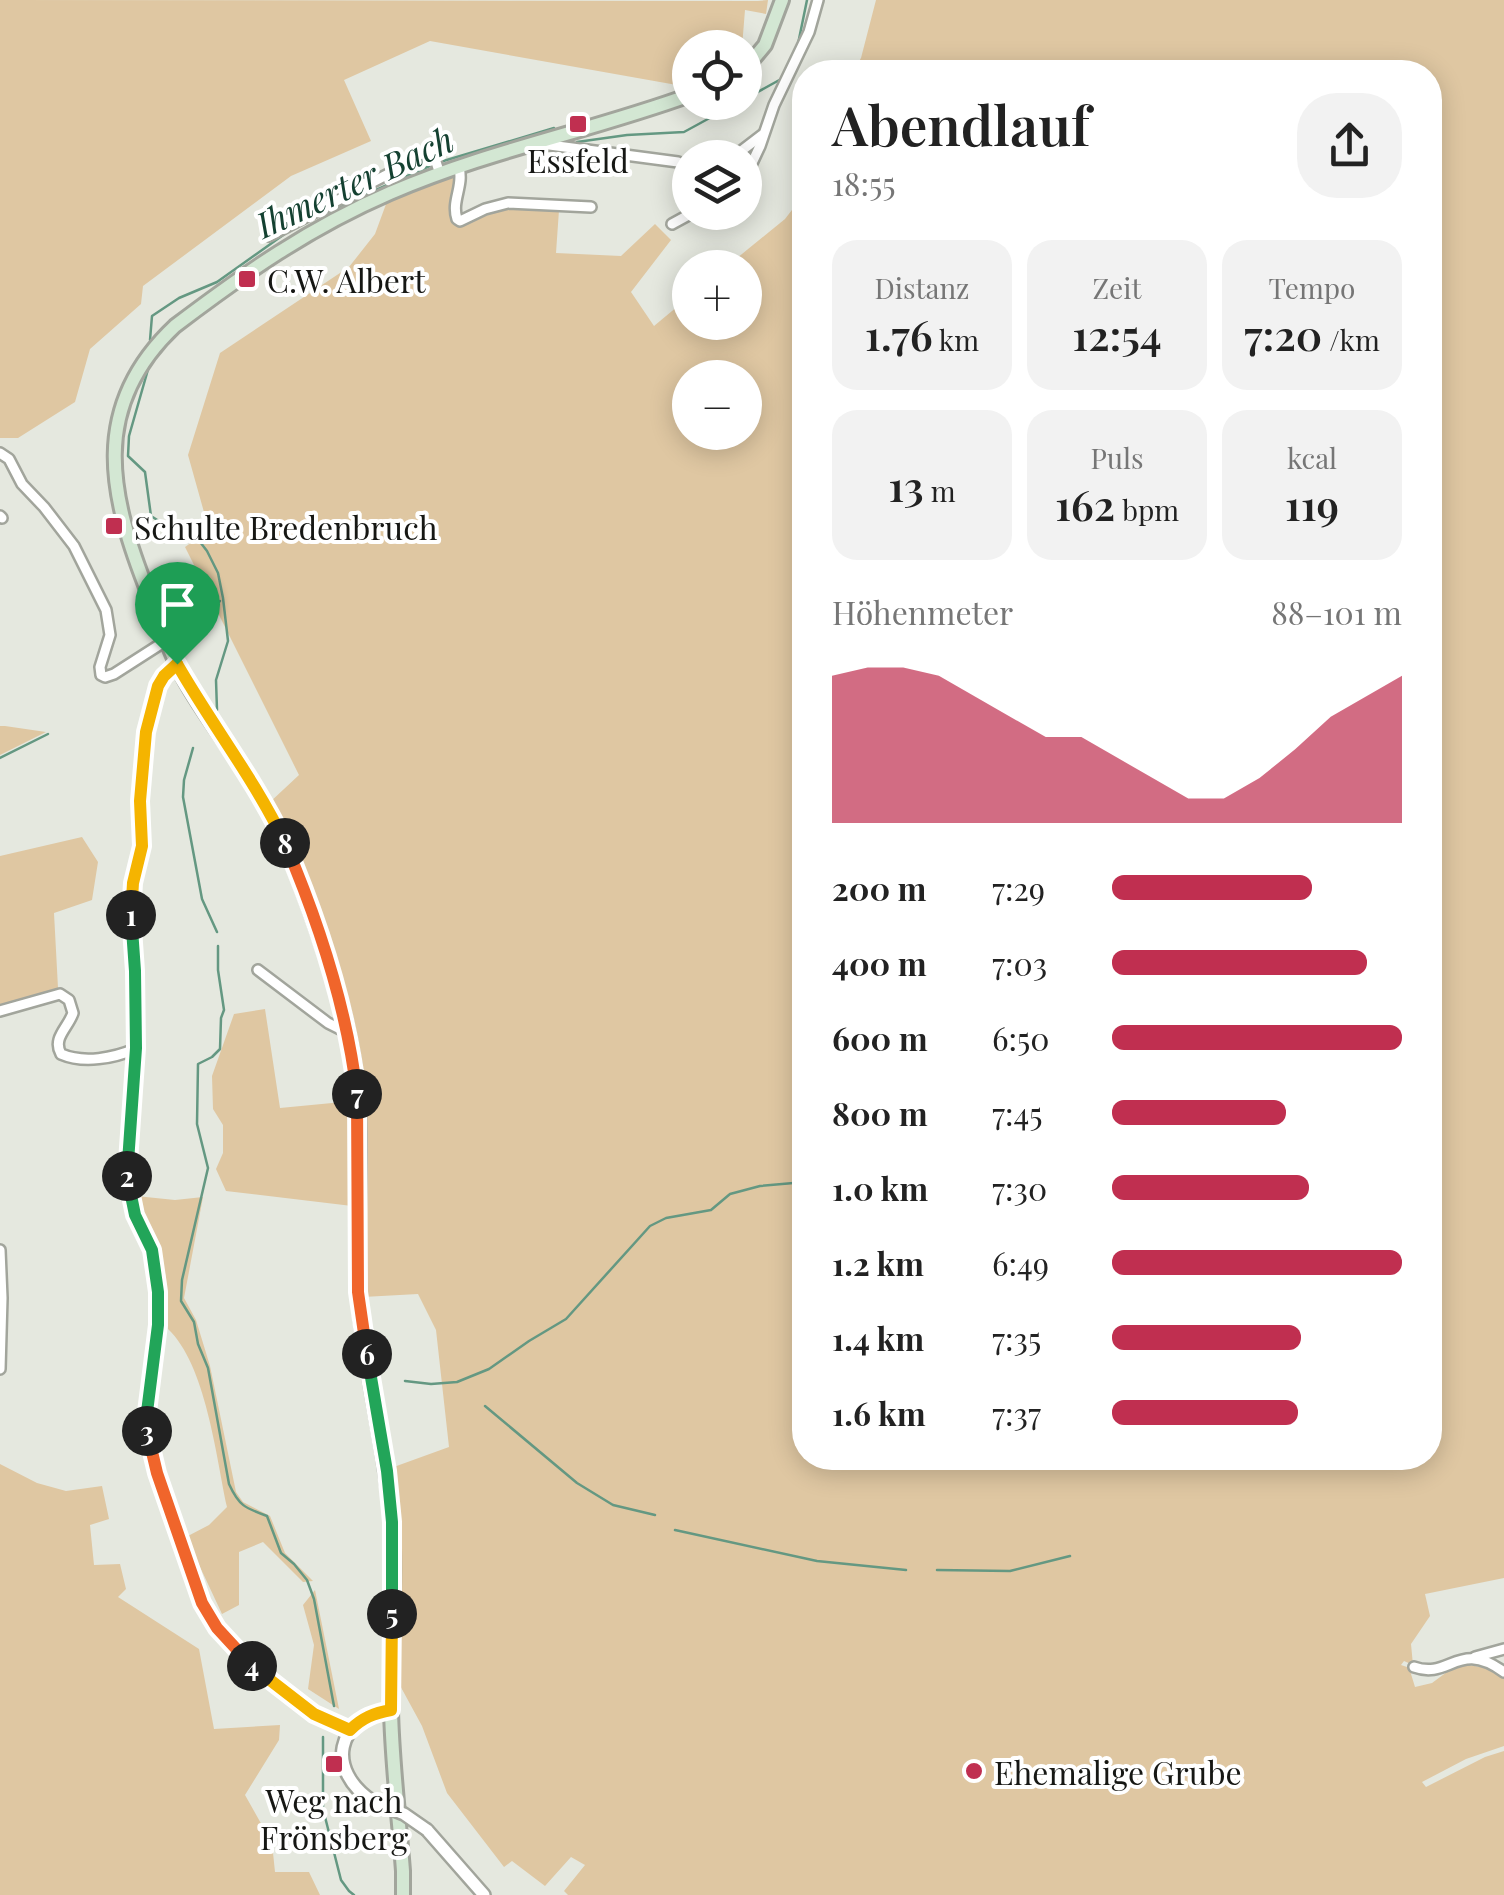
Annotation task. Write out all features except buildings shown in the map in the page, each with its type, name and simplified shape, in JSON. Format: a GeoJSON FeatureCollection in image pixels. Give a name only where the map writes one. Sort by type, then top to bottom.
{"type":"FeatureCollection","features":[{"type":"Feature","properties":{"kind":"main road"},"geometry":{"type":"LineString","coordinates":[[762,49],[782,0]]}},
{"type":"Feature","properties":{"kind":"main road"},"geometry":{"type":"LineString","coordinates":[[403,1895],[391,1710],[392,1522],[359,1296],[358,1108],[344,1012],[285,842],[177,664],[129,544],[116,492],[116,434],[128,389],[142,362],[175,326],[278,251],[387,194],[672,102]]}},
{"type":"Feature","properties":{"kind":"street"},"geometry":{"type":"LineString","coordinates":[[796,60],[810,32],[818,0]]}},
{"type":"Feature","properties":{"kind":"street"},"geometry":{"type":"LineString","coordinates":[[761,140],[792,68]]}},
{"type":"Feature","properties":{"kind":"street"},"geometry":{"type":"LineString","coordinates":[[755,140],[762,135]]}},
{"type":"Feature","properties":{"kind":"street"},"geometry":{"type":"LineString","coordinates":[[536,144],[672,161]]}},
{"type":"Feature","properties":{"kind":"street"},"geometry":{"type":"LineString","coordinates":[[269,236],[421,156],[433,152],[440,174]]}},
{"type":"Feature","properties":{"kind":"street"},"geometry":{"type":"LineString","coordinates":[[459,168],[461,181],[454,206],[460,221],[508,203],[591,207]]}},
{"type":"Feature","properties":{"kind":"street"},"geometry":{"type":"LineString","coordinates":[[0,453],[9,459],[18,479],[74,546],[106,610],[110,635],[100,675],[114,674],[167,640]]}},
{"type":"Feature","properties":{"kind":"street"},"geometry":{"type":"LineString","coordinates":[[177,664],[158,686],[146,732],[141,768],[142,846],[131,900],[136,1048],[126,1174],[157,1277],[157,1335],[146,1421],[154,1464],[210,1618],[230,1643],[276,1686],[314,1714],[350,1730]]}},
{"type":"Feature","properties":{"kind":"street"},"geometry":{"type":"LineString","coordinates":[[258,970],[328,1023],[348,1033]]}},
{"type":"Feature","properties":{"kind":"street"},"geometry":{"type":"LineString","coordinates":[[0,1011],[60,994],[68,997],[72,1009],[58,1040],[62,1054],[102,1058],[136,1048]]}},
{"type":"Feature","properties":{"kind":"street"},"geometry":{"type":"LineString","coordinates":[[0,1250],[0,1370]]}},
{"type":"Feature","properties":{"kind":"street"},"geometry":{"type":"LineString","coordinates":[[1414,1667],[1427,1672],[1462,1658],[1504,1649]]}},
{"type":"Feature","properties":{"kind":"street"},"geometry":{"type":"LineString","coordinates":[[1472,1658],[1504,1672]]}},
{"type":"Feature","properties":{"kind":"street"},"geometry":{"type":"LineString","coordinates":[[391,1710],[376,1712],[350,1730],[342,1753],[344,1771],[353,1786],[372,1802],[404,1814],[427,1830],[484,1895]]}},
{"type":"Feature","properties":{"kind":"shaded area"},"geometry":{"type":"Polygon","coordinates":[[[0,0],[768,0],[766,14],[745,10],[743,30],[672,30],[672,84],[430,41],[344,80],[371,141],[291,176],[143,286],[141,304],[90,349],[75,402],[18,438],[0,438],[0,0]]]}},
{"type":"Feature","properties":{"kind":"shaded area"},"geometry":{"type":"Polygon","coordinates":[[[876,0],[1504,0],[1504,1578],[1425,1594],[1430,1616],[1411,1644],[1413,1665],[1404,1661],[1401,1665],[1413,1669],[1415,1687],[1432,1683],[1463,1664],[1486,1668],[1504,1679],[1504,1746],[1466,1759],[1422,1782],[1426,1787],[1504,1751],[1504,1895],[568,1895],[564,1891],[585,1865],[571,1857],[545,1886],[512,1861],[504,1867],[447,1793],[422,1726],[397,1680],[391,1468],[449,1447],[436,1330],[418,1294],[363,1297],[353,1043],[269,803],[299,775],[185,547],[209,530],[188,455],[220,353],[349,267],[375,234],[389,196],[458,170],[456,220],[508,204],[559,210],[556,253],[621,256],[655,224],[671,240],[631,292],[654,326],[672,311],[672,340],[762,340],[762,250],[747,250],[792,210],[792,1470],[1442,1470],[1442,60],[860,60],[876,0]]]}},
{"type":"Feature","properties":{"kind":"shaded area"},"geometry":{"type":"Polygon","coordinates":[[[0,726],[5,726],[46,732],[0,755],[0,726]]]}},
{"type":"Feature","properties":{"kind":"shaded area"},"geometry":{"type":"Polygon","coordinates":[[[82,837],[98,862],[92,900],[54,913],[58,988],[0,1006],[0,856],[82,837]]]}},
{"type":"Feature","properties":{"kind":"shaded area"},"geometry":{"type":"Polygon","coordinates":[[[265,1009],[280,1108],[353,1101],[352,1206],[226,1191],[216,1169],[223,1153],[223,1125],[213,1109],[212,1076],[234,1014],[265,1009]]]}},
{"type":"Feature","properties":{"kind":"shaded area"},"geometry":{"type":"Polygon","coordinates":[[[136,1196],[175,1200],[203,1197],[184,1298],[196,1320],[210,1366],[236,1492],[243,1502],[270,1516],[285,1553],[313,1581],[303,1582],[263,1542],[239,1552],[239,1605],[222,1614],[186,1537],[209,1525],[227,1507],[214,1438],[192,1365],[168,1329],[166,1278],[158,1242],[136,1196]]]}},
{"type":"Feature","properties":{"kind":"shaded area"},"geometry":{"type":"Polygon","coordinates":[[[0,1464],[37,1483],[66,1491],[102,1486],[109,1519],[90,1525],[94,1565],[120,1564],[126,1589],[118,1597],[199,1649],[214,1729],[280,1725],[279,1740],[245,1795],[272,1843],[275,1872],[309,1872],[320,1895],[0,1895],[0,1464]]]}},
{"type":"Feature","properties":{"kind":"shaded area"},"geometry":{"type":"Polygon","coordinates":[[[315,1590],[339,1709],[308,1689],[314,1645],[303,1605],[315,1590]]]}},
{"type":"Feature","properties":{"kind":"waterway"},"geometry":{"type":"LineString","coordinates":[[788,66],[798,44],[807,0]]}},
{"type":"Feature","properties":{"kind":"waterway"},"geometry":{"type":"LineString","coordinates":[[762,90],[783,78]]}},
{"type":"Feature","properties":{"kind":"waterway","name":"Ihmerter Bach"},"geometry":{"type":"LineString","coordinates":[[577,142],[684,132],[706,120]]}},
{"type":"Feature","properties":{"kind":"waterway","name":"Ihmerter Bach"},"geometry":{"type":"LineString","coordinates":[[440,162],[554,128]]}},
{"type":"Feature","properties":{"kind":"waterway","name":"Ihmerter Bach"},"geometry":{"type":"LineString","coordinates":[[150,340],[152,316],[179,298],[217,282],[286,233],[432,165]]}},
{"type":"Feature","properties":{"kind":"waterway","name":"Ihmerter Bach"},"geometry":{"type":"LineString","coordinates":[[149,366],[129,436],[128,456],[145,472],[151,516],[184,537],[197,538],[218,573],[228,641],[216,680],[217,710]]}},
{"type":"Feature","properties":{"kind":"waterway"},"geometry":{"type":"LineString","coordinates":[[174,632],[195,626],[220,601]]}},
{"type":"Feature","properties":{"kind":"waterway"},"geometry":{"type":"LineString","coordinates":[[0,758],[48,734]]}},
{"type":"Feature","properties":{"kind":"waterway","name":"Ihmerter Bach"},"geometry":{"type":"LineString","coordinates":[[193,748],[183,797],[202,899],[217,932]]}},
{"type":"Feature","properties":{"kind":"waterway","name":"Ihmerter Bach"},"geometry":{"type":"LineString","coordinates":[[218,946],[224,1010],[220,1049],[198,1064],[197,1124],[208,1168],[182,1280],[181,1301],[194,1322],[208,1368],[229,1484],[243,1505],[267,1516],[281,1553],[307,1580],[334,1706]]}},
{"type":"Feature","properties":{"kind":"waterway"},"geometry":{"type":"LineString","coordinates":[[405,1381],[457,1382],[489,1369],[566,1319],[650,1226],[666,1218],[711,1210],[730,1194],[792,1183]]}},
{"type":"Feature","properties":{"kind":"waterway"},"geometry":{"type":"LineString","coordinates":[[485,1406],[577,1483],[613,1505],[655,1515]]}},
{"type":"Feature","properties":{"kind":"waterway"},"geometry":{"type":"LineString","coordinates":[[675,1530],[817,1561],[906,1570]]}},
{"type":"Feature","properties":{"kind":"waterway"},"geometry":{"type":"LineString","coordinates":[[937,1570],[1010,1571],[1070,1556]]}},
{"type":"Feature","properties":{"kind":"waterway","name":"Ihmerter Bach"},"geometry":{"type":"LineString","coordinates":[[323,1737],[323,1809],[341,1880],[354,1895]]}},
{"type":"Feature","properties":{"kind":"place","name":"Essfeld"},"geometry":{"type":"Point","coordinates":[578,124]}},
{"type":"Feature","properties":{"kind":"place","name":"C.W. Albert"},"geometry":{"type":"Point","coordinates":[247,279]}},
{"type":"Feature","properties":{"kind":"place","name":"Schulte Bredenbruch"},"geometry":{"type":"Point","coordinates":[114,526]}},
{"type":"Feature","properties":{"kind":"place","name":"Weg nach Frönsberg"},"geometry":{"type":"Point","coordinates":[334,1764]}},
{"type":"Feature","properties":{"kind":"place","name":"Ehemalige Grube"},"geometry":{"type":"Point","coordinates":[974,1771]}},
{"type":"Feature","properties":{"kind":"route"},"geometry":{"type":"LineString","coordinates":[[177,664],[268,808],[285,842],[344,1012],[350,1045],[358,1122],[359,1296],[387,1471],[393,1580],[391,1710],[376,1712],[350,1730],[314,1714],[276,1686],[253,1667],[210,1618],[157,1473],[146,1421],[159,1308],[152,1250],[135,1215],[126,1174],[136,1048],[131,900],[142,846],[141,768],[146,732],[158,686],[177,664]]}}]}
